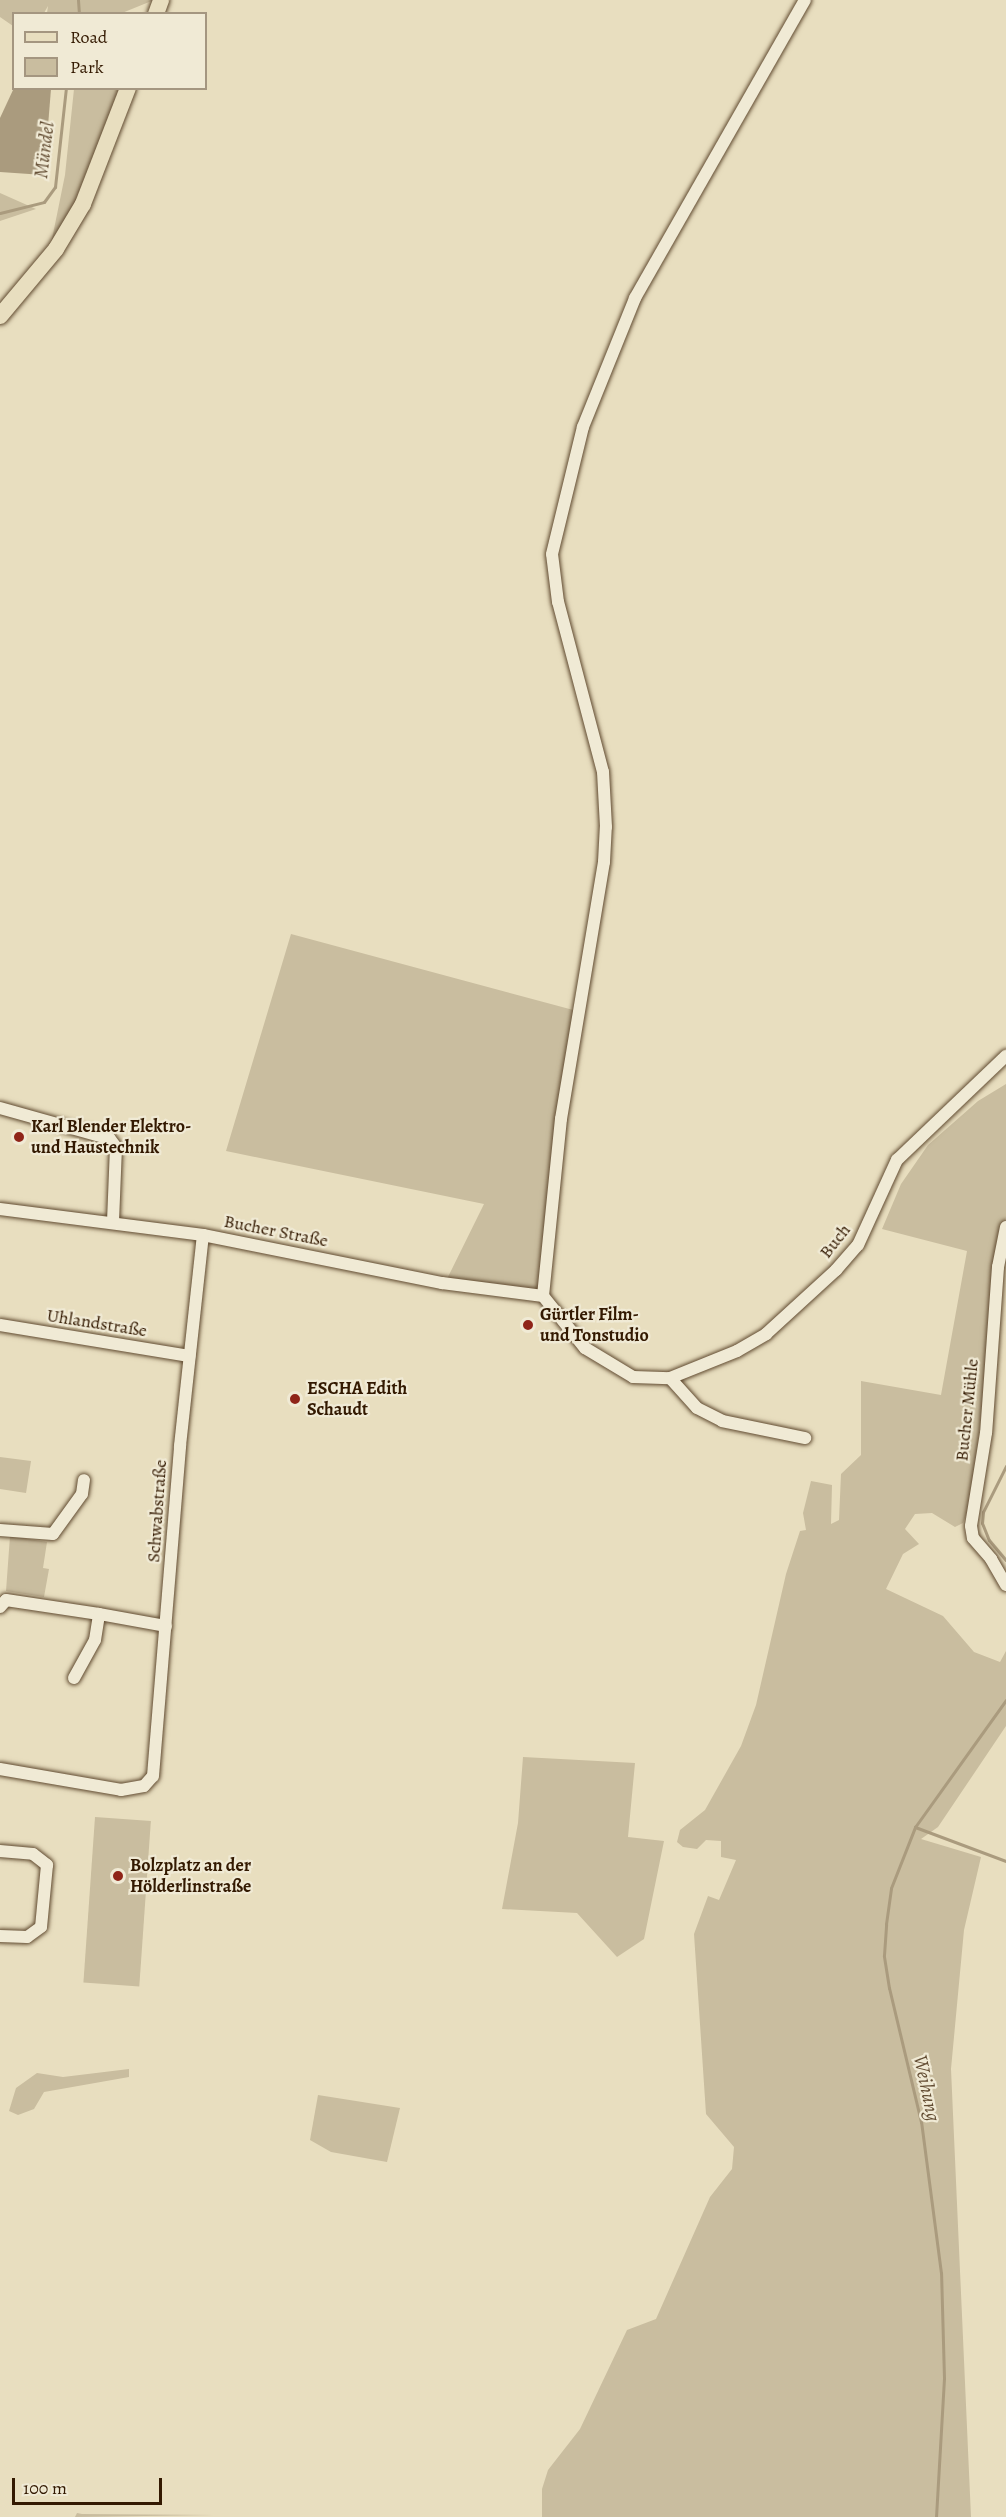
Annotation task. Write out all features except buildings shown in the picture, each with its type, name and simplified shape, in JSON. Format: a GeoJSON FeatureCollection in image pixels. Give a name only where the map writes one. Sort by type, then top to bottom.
{"type":"FeatureCollection","features":[{"type":"Feature","properties":{"kind":"main road"},"geometry":{"type":"LineString","coordinates":[[0,316],[56,249],[83,204],[127,90]]}},
{"type":"Feature","properties":{"kind":"street"},"geometry":{"type":"LineString","coordinates":[[543,1296],[561,1119],[604,862],[606,827],[603,772],[558,602],[552,554],[583,427],[635,298],[805,0]]}},
{"type":"Feature","properties":{"kind":"street","name":"Buch"},"geometry":{"type":"LineString","coordinates":[[543,1296],[572,1335],[605,1363],[642,1379],[670,1378],[755,1341],[836,1270],[870,1224],[897,1160],[924,1130],[983,1081],[1006,1056]]}},
{"type":"Feature","properties":{"kind":"street"},"geometry":{"type":"LineString","coordinates":[[0,1108],[110,1139],[116,1147],[113,1223]]}},
{"type":"Feature","properties":{"kind":"street","name":"Bucher Straße"},"geometry":{"type":"LineString","coordinates":[[0,1209],[203,1235],[442,1282],[543,1296]]}},
{"type":"Feature","properties":{"kind":"street","name":"Bucher Mühle"},"geometry":{"type":"LineString","coordinates":[[1006,1227],[998,1267],[986,1432],[971,1526],[973,1538],[991,1558],[1006,1585]]}},
{"type":"Feature","properties":{"kind":"street","name":"Schwabstraße"},"geometry":{"type":"LineString","coordinates":[[0,1769],[121,1790],[144,1786],[153,1776],[189,1356],[203,1235]]}},
{"type":"Feature","properties":{"kind":"street","name":"Uhlandstraße"},"geometry":{"type":"LineString","coordinates":[[0,1325],[189,1356]]}},
{"type":"Feature","properties":{"kind":"street"},"geometry":{"type":"LineString","coordinates":[[670,1378],[697,1408],[722,1421],[805,1438]]}},
{"type":"Feature","properties":{"kind":"street"},"geometry":{"type":"LineString","coordinates":[[0,1530],[53,1534],[82,1494],[84,1480]]}},
{"type":"Feature","properties":{"kind":"street"},"geometry":{"type":"LineString","coordinates":[[0,1607],[6,1600],[166,1626]]}},
{"type":"Feature","properties":{"kind":"street"},"geometry":{"type":"LineString","coordinates":[[74,1678],[95,1640],[99,1614]]}},
{"type":"Feature","properties":{"kind":"street"},"geometry":{"type":"LineString","coordinates":[[0,1851],[33,1854],[47,1865],[41,1928],[27,1937],[0,1936]]}},
{"type":"Feature","properties":{"kind":"green space"},"geometry":{"type":"Polygon","coordinates":[[[0,0],[154,0],[124,12],[47,12],[48,6],[45,12],[12,12],[12,25],[0,17],[0,0]]]}},
{"type":"Feature","properties":{"kind":"green space"},"geometry":{"type":"Polygon","coordinates":[[[74,90],[121,90],[83,192],[51,244],[65,175],[74,90]]]}},
{"type":"Feature","properties":{"kind":"green space"},"geometry":{"type":"Polygon","coordinates":[[[0,193],[36,209],[0,221],[0,193]]]}},
{"type":"Feature","properties":{"kind":"green space"},"geometry":{"type":"Polygon","coordinates":[[[291,934],[577,1011],[541,1290],[446,1281],[484,1204],[226,1151],[291,934]]]}},
{"type":"Feature","properties":{"kind":"green space"},"geometry":{"type":"Polygon","coordinates":[[[1006,1084],[1006,1218],[1000,1238],[972,1499],[963,1523],[955,1527],[932,1513],[915,1514],[905,1529],[919,1544],[903,1554],[886,1589],[943,1616],[974,1652],[1000,1662],[1006,1651],[1006,1726],[938,1827],[921,1839],[981,1857],[964,1930],[951,2069],[971,2517],[542,2517],[542,2489],[548,2470],[580,2429],[627,2330],[656,2319],[710,2197],[732,2169],[734,2147],[706,2114],[694,1934],[708,1896],[719,1900],[736,1860],[721,1857],[721,1841],[706,1840],[697,1849],[683,1847],[677,1842],[680,1830],[705,1810],[741,1746],[756,1705],[786,1574],[800,1531],[806,1530],[803,1513],[811,1481],[832,1485],[831,1524],[839,1520],[841,1474],[861,1455],[861,1381],[941,1395],[967,1251],[882,1229],[901,1184],[928,1145],[978,1101],[1006,1084]]]}},
{"type":"Feature","properties":{"kind":"green space"},"geometry":{"type":"Polygon","coordinates":[[[0,1457],[31,1461],[26,1493],[0,1489],[0,1457]]]}},
{"type":"Feature","properties":{"kind":"green space"},"geometry":{"type":"Polygon","coordinates":[[[10,1536],[47,1542],[43,1568],[49,1569],[44,1597],[6,1591],[10,1536]]]}},
{"type":"Feature","properties":{"kind":"green space"},"geometry":{"type":"Polygon","coordinates":[[[523,1757],[635,1763],[628,1837],[664,1841],[644,1939],[617,1957],[577,1913],[502,1909],[518,1823],[523,1757]]]}},
{"type":"Feature","properties":{"kind":"green space","name":"Bolzplatz an der Hölderlinstraße"},"geometry":{"type":"Polygon","coordinates":[[[95,1817],[151,1821],[139,1987],[83,1983],[95,1817]]]}},
{"type":"Feature","properties":{"kind":"green space"},"geometry":{"type":"Polygon","coordinates":[[[129,2069],[129,2077],[44,2092],[34,2109],[18,2115],[9,2111],[16,2088],[37,2073],[63,2077],[129,2069]]]}},
{"type":"Feature","properties":{"kind":"green space"},"geometry":{"type":"Polygon","coordinates":[[[318,2095],[400,2108],[387,2162],[331,2152],[310,2140],[318,2095]]]}},
{"type":"Feature","properties":{"kind":"green space"},"geometry":{"type":"Polygon","coordinates":[[[77,2513],[82,2514],[215,2515],[75,2517],[77,2513]]]}},
{"type":"Feature","properties":{"kind":"water"},"geometry":{"type":"Polygon","coordinates":[[[13,90],[51,90],[44,175],[0,172],[0,118],[13,90]]]}},
{"type":"Feature","properties":{"kind":"waterway","name":"Mündel"},"geometry":{"type":"LineString","coordinates":[[78,0],[79,12]]}},
{"type":"Feature","properties":{"kind":"waterway","name":"Mündel"},"geometry":{"type":"LineString","coordinates":[[0,213],[44,202],[55,187],[66,90]]}},
{"type":"Feature","properties":{"kind":"waterway"},"geometry":{"type":"LineString","coordinates":[[1006,1466],[983,1512],[982,1523],[989,1540],[1006,1560]]}},
{"type":"Feature","properties":{"kind":"waterway","name":"Weihung"},"geometry":{"type":"LineString","coordinates":[[936,2517],[944,2378],[941,2273],[921,2122],[889,1988],[884,1955],[886,1924],[891,1888],[915,1827],[1006,1700]]}},
{"type":"Feature","properties":{"kind":"waterway"},"geometry":{"type":"LineString","coordinates":[[915,1827],[1006,1861]]}},
{"type":"Feature","properties":{"kind":"place","name":"Karl Blender Elektro- und Haustechnik"},"geometry":{"type":"Point","coordinates":[19,1137]}},
{"type":"Feature","properties":{"kind":"place","name":"Gürtler Film- und Tonstudio"},"geometry":{"type":"Point","coordinates":[528,1325]}},
{"type":"Feature","properties":{"kind":"place","name":"ESCHA Edith Schaudt"},"geometry":{"type":"Point","coordinates":[295,1399]}},
{"type":"Feature","properties":{"kind":"place","name":"Bolzplatz an der Hölderlinstraße"},"geometry":{"type":"Point","coordinates":[118,1876]}}]}
